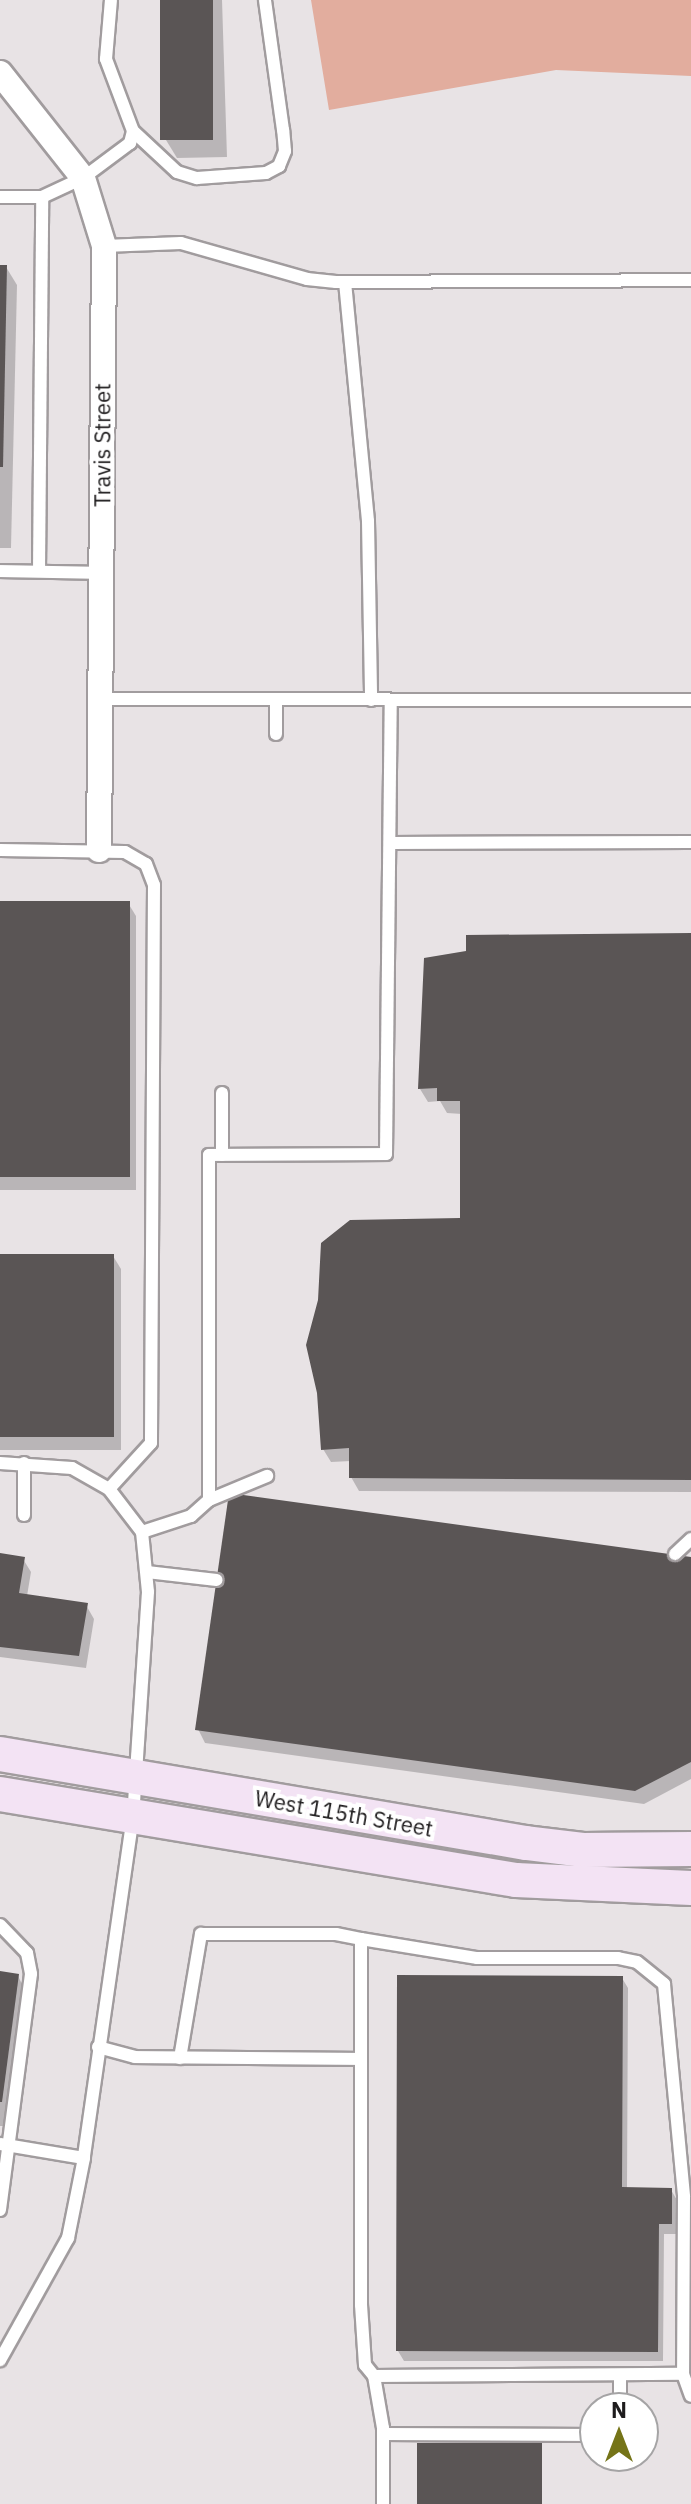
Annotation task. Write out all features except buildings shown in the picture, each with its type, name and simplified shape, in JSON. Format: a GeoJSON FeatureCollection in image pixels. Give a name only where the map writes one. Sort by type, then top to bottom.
{"type":"FeatureCollection","features":[{"type":"Feature","properties":{"kind":"street","name":"Travis Street"},"geometry":{"type":"LineString","coordinates":[[0,73],[83,178],[104,246],[99,850]]}},
{"type":"Feature","properties":{"kind":"street","name":"West 115th Street"},"geometry":{"type":"LineString","coordinates":[[0,1754],[526,1843],[583,1850],[691,1849]]}},
{"type":"Feature","properties":{"kind":"street","name":"West 115th Street"},"geometry":{"type":"LineString","coordinates":[[0,1794],[516,1880],[691,1888]]}},
{"type":"Feature","properties":{"kind":"lane"},"geometry":{"type":"LineString","coordinates":[[111,0],[109,75],[133,131],[177,172],[197,178],[255,175],[279,166],[285,151],[265,0]]}},
{"type":"Feature","properties":{"kind":"lane"},"geometry":{"type":"LineString","coordinates":[[0,197],[42,197],[83,178],[126,148],[133,131]]}},
{"type":"Feature","properties":{"kind":"lane"},"geometry":{"type":"LineString","coordinates":[[39,571],[42,197]]}},
{"type":"Feature","properties":{"kind":"lane"},"geometry":{"type":"LineString","coordinates":[[104,246],[181,243],[307,279],[345,282],[691,280]]}},
{"type":"Feature","properties":{"kind":"lane"},"geometry":{"type":"LineString","coordinates":[[345,282],[368,521],[371,700]]}},
{"type":"Feature","properties":{"kind":"lane"},"geometry":{"type":"LineString","coordinates":[[0,571],[101,573]]}},
{"type":"Feature","properties":{"kind":"lane"},"geometry":{"type":"LineString","coordinates":[[100,699],[691,700]]}},
{"type":"Feature","properties":{"kind":"lane"},"geometry":{"type":"LineString","coordinates":[[276,700],[276,734]]}},
{"type":"Feature","properties":{"kind":"lane"},"geometry":{"type":"LineString","coordinates":[[209,1500],[209,1155],[386,1154],[385,908],[391,843],[391,700]]}},
{"type":"Feature","properties":{"kind":"lane"},"geometry":{"type":"LineString","coordinates":[[391,843],[691,842]]}},
{"type":"Feature","properties":{"kind":"lane"},"geometry":{"type":"LineString","coordinates":[[0,850],[99,850],[137,857],[152,874],[154,885],[151,1443],[109,1489]]}},
{"type":"Feature","properties":{"kind":"lane"},"geometry":{"type":"LineString","coordinates":[[222,1093],[222,1155]]}},
{"type":"Feature","properties":{"kind":"lane"},"geometry":{"type":"LineString","coordinates":[[0,1463],[72,1468],[109,1489],[142,1532],[147,1572],[133,1816],[84,2158],[68,2238],[0,2360]]}},
{"type":"Feature","properties":{"kind":"lane"},"geometry":{"type":"LineString","coordinates":[[24,1463],[24,1515]]}},
{"type":"Feature","properties":{"kind":"lane"},"geometry":{"type":"LineString","coordinates":[[142,1532],[191,1516],[209,1500],[267,1476]]}},
{"type":"Feature","properties":{"kind":"lane"},"geometry":{"type":"LineString","coordinates":[[675,1554],[691,1539]]}},
{"type":"Feature","properties":{"kind":"lane"},"geometry":{"type":"LineString","coordinates":[[147,1572],[217,1580]]}},
{"type":"Feature","properties":{"kind":"lane"},"geometry":{"type":"LineString","coordinates":[[0,1925],[27,1953],[31,1974],[5,2144],[0,2210]]}},
{"type":"Feature","properties":{"kind":"lane"},"geometry":{"type":"LineString","coordinates":[[180,2058],[201,1934],[336,1934],[477,1958],[618,1958],[637,1962],[664,1984],[684,2197],[683,2374],[691,2396]]}},
{"type":"Feature","properties":{"kind":"lane"},"geometry":{"type":"LineString","coordinates":[[361,1939],[361,2305],[365,2365],[374,2376],[383,2434],[383,2504]]}},
{"type":"Feature","properties":{"kind":"lane"},"geometry":{"type":"LineString","coordinates":[[98,2047],[135,2057],[361,2059]]}},
{"type":"Feature","properties":{"kind":"lane"},"geometry":{"type":"LineString","coordinates":[[5,2144],[84,2158]]}},
{"type":"Feature","properties":{"kind":"lane"},"geometry":{"type":"LineString","coordinates":[[374,2376],[683,2374]]}},
{"type":"Feature","properties":{"kind":"lane"},"geometry":{"type":"LineString","coordinates":[[620,2375],[620,2392]]}},
{"type":"Feature","properties":{"kind":"lane"},"geometry":{"type":"LineString","coordinates":[[383,2434],[579,2435]]}},
{"type":"Feature","properties":{"kind":"shaded area"},"geometry":{"type":"Polygon","coordinates":[[[311,0],[691,0],[691,76],[556,70],[329,110],[311,0]]]}}]}
